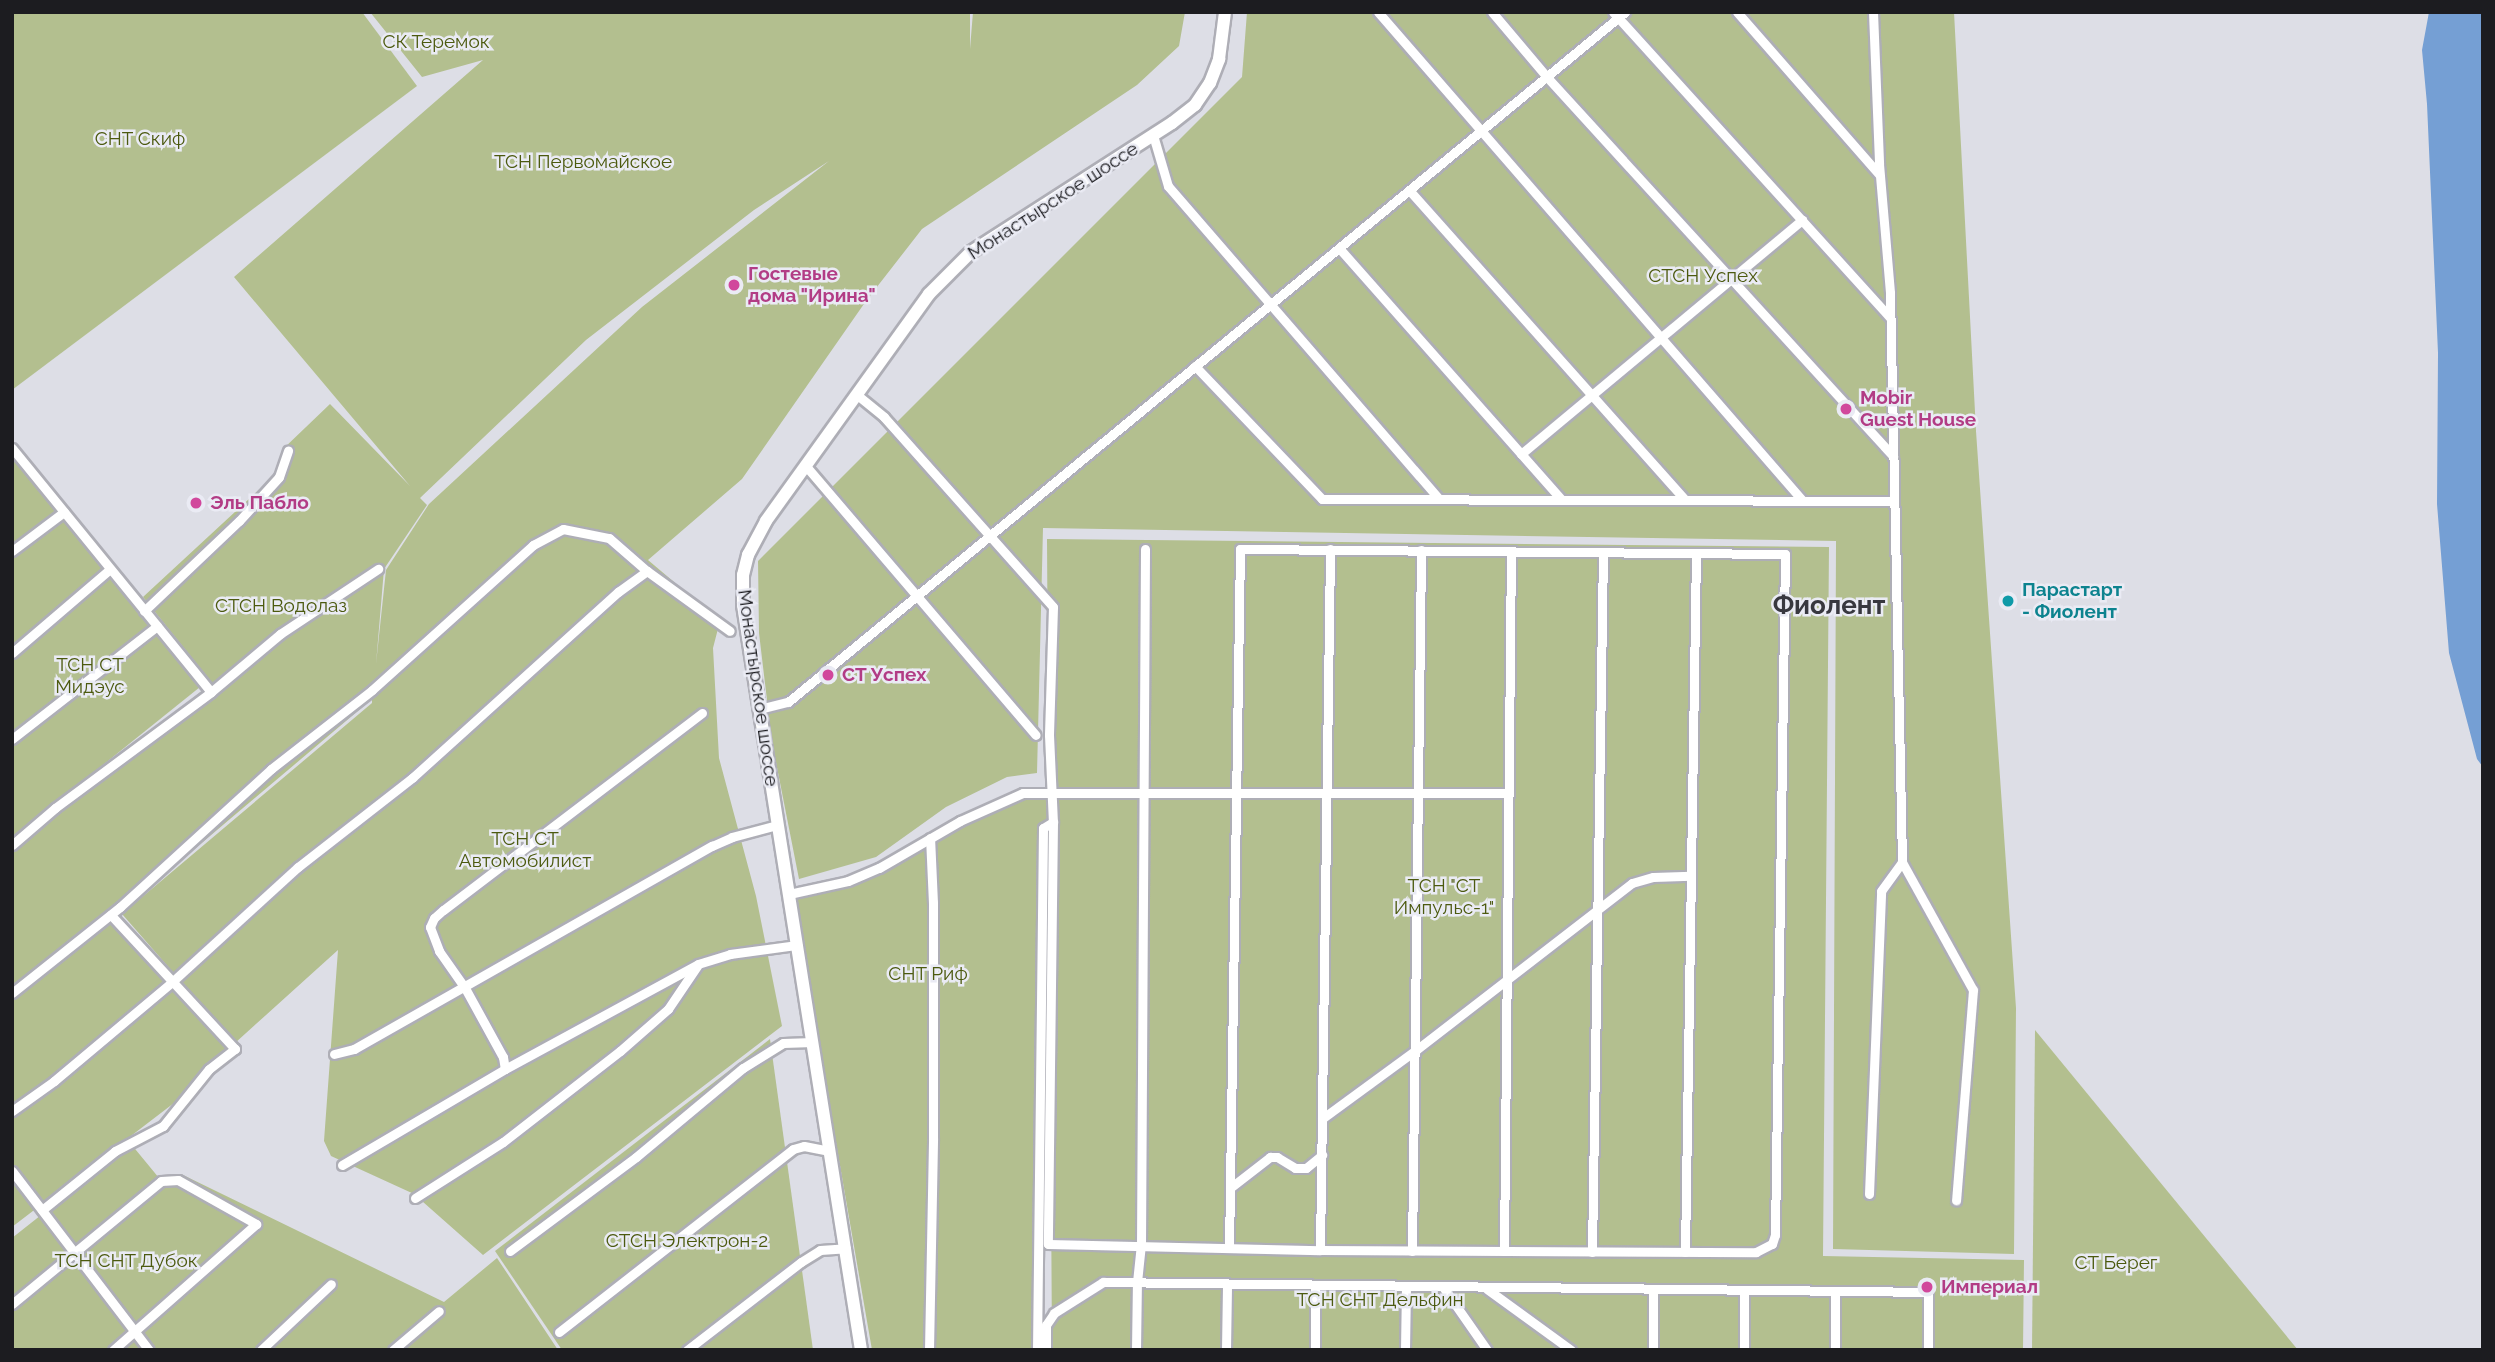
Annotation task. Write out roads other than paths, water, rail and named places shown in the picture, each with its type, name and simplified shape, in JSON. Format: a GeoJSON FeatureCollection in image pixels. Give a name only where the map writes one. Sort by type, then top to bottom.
{"type":"FeatureCollection","features":[{"type":"Feature","properties":{"kind":"main road","name":"Монастырское шоссе"},"geometry":{"type":"LineString","coordinates":[[861,1350],[743,605],[743,575],[754,540],[929,294],[971,252],[1195,105],[1210,83],[1219,59],[1225,12]]}},
{"type":"Feature","properties":{"kind":"street"},"geometry":{"type":"LineString","coordinates":[[1378,12],[1801,500]]}},
{"type":"Feature","properties":{"kind":"street"},"geometry":{"type":"LineString","coordinates":[[1492,12],[1546,76],[1893,456]]}},
{"type":"Feature","properties":{"kind":"street"},"geometry":{"type":"LineString","coordinates":[[1737,12],[1880,176]]}},
{"type":"Feature","properties":{"kind":"street"},"geometry":{"type":"LineString","coordinates":[[1873,12],[1880,176],[1890,317],[1902,862],[1973,990],[1956,1200]]}},
{"type":"Feature","properties":{"kind":"street"},"geometry":{"type":"LineString","coordinates":[[759,709],[788,702],[1619,14],[1890,317]]}},
{"type":"Feature","properties":{"kind":"street"},"geometry":{"type":"LineString","coordinates":[[1153,135],[1168,186],[1217,247],[1438,498]]}},
{"type":"Feature","properties":{"kind":"street"},"geometry":{"type":"LineString","coordinates":[[1409,190],[1684,499]]}},
{"type":"Feature","properties":{"kind":"street"},"geometry":{"type":"LineString","coordinates":[[1521,454],[1802,220]]}},
{"type":"Feature","properties":{"kind":"street"},"geometry":{"type":"LineString","coordinates":[[1339,248],[1560,498]]}},
{"type":"Feature","properties":{"kind":"street"},"geometry":{"type":"LineString","coordinates":[[1195,366],[1322,499],[1894,501]]}},
{"type":"Feature","properties":{"kind":"street"},"geometry":{"type":"LineString","coordinates":[[856,394],[884,417],[1053,607],[1049,735],[1053,822],[1048,1244],[1141,1246],[1229,1248],[1321,1250],[1592,1252],[1756,1252],[1772,1244],[1775,1235],[1785,554],[1240,549],[1229,1248]]}},
{"type":"Feature","properties":{"kind":"street"},"geometry":{"type":"LineString","coordinates":[[12,448],[211,692]]}},
{"type":"Feature","properties":{"kind":"street"},"geometry":{"type":"LineString","coordinates":[[144,611],[255,504],[279,477],[288,451]]}},
{"type":"Feature","properties":{"kind":"street"},"geometry":{"type":"LineString","coordinates":[[805,465],[1035,735]]}},
{"type":"Feature","properties":{"kind":"street"},"geometry":{"type":"LineString","coordinates":[[12,551],[65,512]]}},
{"type":"Feature","properties":{"kind":"street"},"geometry":{"type":"LineString","coordinates":[[12,993],[111,915],[271,769],[372,690],[533,545],[563,529],[609,538],[647,571],[730,631]]}},
{"type":"Feature","properties":{"kind":"street"},"geometry":{"type":"LineString","coordinates":[[1136,1350],[1137,1282],[1141,1246],[1141,793],[1145,549]]}},
{"type":"Feature","properties":{"kind":"street"},"geometry":{"type":"LineString","coordinates":[[1321,1250],[1330,549]]}},
{"type":"Feature","properties":{"kind":"street"},"geometry":{"type":"LineString","coordinates":[[1412,1251],[1421,550]]}},
{"type":"Feature","properties":{"kind":"street"},"geometry":{"type":"LineString","coordinates":[[1504,1251],[1511,551]]}},
{"type":"Feature","properties":{"kind":"street"},"geometry":{"type":"LineString","coordinates":[[1592,1252],[1603,552]]}},
{"type":"Feature","properties":{"kind":"street"},"geometry":{"type":"LineString","coordinates":[[1685,1252],[1696,553]]}},
{"type":"Feature","properties":{"kind":"street"},"geometry":{"type":"LineString","coordinates":[[12,653],[110,569]]}},
{"type":"Feature","properties":{"kind":"street"},"geometry":{"type":"LineString","coordinates":[[12,845],[55,808],[211,692],[280,634],[379,569]]}},
{"type":"Feature","properties":{"kind":"street"},"geometry":{"type":"LineString","coordinates":[[12,1111],[54,1081],[173,981],[298,867],[412,778],[618,592],[647,571]]}},
{"type":"Feature","properties":{"kind":"street"},"geometry":{"type":"LineString","coordinates":[[12,739],[157,626]]}},
{"type":"Feature","properties":{"kind":"street"},"geometry":{"type":"LineString","coordinates":[[505,1069],[503,1057],[464,988],[439,951],[430,927],[433,918],[702,713]]}},
{"type":"Feature","properties":{"kind":"street"},"geometry":{"type":"LineString","coordinates":[[789,894],[848,881],[1004,799],[1023,793],[1508,793]]}},
{"type":"Feature","properties":{"kind":"street"},"geometry":{"type":"LineString","coordinates":[[1037,1350],[1043,828],[1053,822]]}},
{"type":"Feature","properties":{"kind":"street"},"geometry":{"type":"LineString","coordinates":[[334,1054],[354,1049],[712,846],[732,837],[777,825]]}},
{"type":"Feature","properties":{"kind":"street"},"geometry":{"type":"LineString","coordinates":[[929,1350],[933,1138],[933,903],[930,838]]}},
{"type":"Feature","properties":{"kind":"street"},"geometry":{"type":"LineString","coordinates":[[1869,1194],[1881,891],[1902,862]]}},
{"type":"Feature","properties":{"kind":"street"},"geometry":{"type":"LineString","coordinates":[[1323,1118],[1639,879],[1691,876]]}},
{"type":"Feature","properties":{"kind":"street"},"geometry":{"type":"LineString","coordinates":[[42,1210],[115,1151],[163,1126],[209,1069],[235,1049],[111,915]]}},
{"type":"Feature","properties":{"kind":"street"},"geometry":{"type":"LineString","coordinates":[[342,1165],[505,1069],[698,964],[730,954],[797,945]]}},
{"type":"Feature","properties":{"kind":"street"},"geometry":{"type":"LineString","coordinates":[[415,1198],[503,1142],[620,1051],[668,1009],[698,964]]}},
{"type":"Feature","properties":{"kind":"street"},"geometry":{"type":"LineString","coordinates":[[510,1251],[636,1157],[743,1068],[783,1043],[813,1042]]}},
{"type":"Feature","properties":{"kind":"street"},"geometry":{"type":"LineString","coordinates":[[559,1332],[793,1149],[804,1146],[830,1151]]}},
{"type":"Feature","properties":{"kind":"street"},"geometry":{"type":"LineString","coordinates":[[1230,1188],[1270,1157],[1277,1157],[1295,1168],[1306,1168],[1322,1155]]}},
{"type":"Feature","properties":{"kind":"street"},"geometry":{"type":"LineString","coordinates":[[12,1171],[149,1350]]}},
{"type":"Feature","properties":{"kind":"street"},"geometry":{"type":"LineString","coordinates":[[12,1304],[72,1251],[161,1181],[178,1180],[256,1224],[114,1350]]}},
{"type":"Feature","properties":{"kind":"street"},"geometry":{"type":"LineString","coordinates":[[687,1350],[820,1250],[846,1248]]}},
{"type":"Feature","properties":{"kind":"street"},"geometry":{"type":"LineString","coordinates":[[1046,1350],[1046,1325],[1054,1313],[1103,1282],[1928,1293],[1928,1350]]}},
{"type":"Feature","properties":{"kind":"street"},"geometry":{"type":"LineString","coordinates":[[261,1350],[331,1283]]}},
{"type":"Feature","properties":{"kind":"street"},"geometry":{"type":"LineString","coordinates":[[1226,1350],[1227,1284]]}},
{"type":"Feature","properties":{"kind":"street"},"geometry":{"type":"LineString","coordinates":[[1315,1285],[1315,1350]]}},
{"type":"Feature","properties":{"kind":"street"},"geometry":{"type":"LineString","coordinates":[[1405,1350],[1406,1286]]}},
{"type":"Feature","properties":{"kind":"street"},"geometry":{"type":"LineString","coordinates":[[1443,1287],[1487,1350]]}},
{"type":"Feature","properties":{"kind":"street"},"geometry":{"type":"LineString","coordinates":[[1486,1287],[1571,1350]]}},
{"type":"Feature","properties":{"kind":"street"},"geometry":{"type":"LineString","coordinates":[[1653,1290],[1653,1350]]}},
{"type":"Feature","properties":{"kind":"street"},"geometry":{"type":"LineString","coordinates":[[1744,1291],[1744,1350]]}},
{"type":"Feature","properties":{"kind":"street"},"geometry":{"type":"LineString","coordinates":[[1835,1291],[1835,1350]]}},
{"type":"Feature","properties":{"kind":"street"},"geometry":{"type":"LineString","coordinates":[[393,1350],[439,1311]]}},
{"type":"Feature","properties":{"kind":"water"},"geometry":{"type":"Polygon","coordinates":[[[2429,12],[2483,12],[2483,767],[2477,759],[2449,653],[2437,504],[2438,353],[2427,104],[2422,50],[2429,12]]]}},
{"type":"Feature","properties":{"kind":"place","name":"Гостевые дома \"Ирина\""},"geometry":{"type":"Point","coordinates":[734,285]}},
{"type":"Feature","properties":{"kind":"place","name":"Mobir Guest House"},"geometry":{"type":"Point","coordinates":[1846,409]}},
{"type":"Feature","properties":{"kind":"place","name":"Эль Пабло"},"geometry":{"type":"Point","coordinates":[196,503]}},
{"type":"Feature","properties":{"kind":"place","name":"Парастарт - Фиолент"},"geometry":{"type":"Point","coordinates":[2008,601]}},
{"type":"Feature","properties":{"kind":"place","name":"СТ Успех"},"geometry":{"type":"Point","coordinates":[828,675]}},
{"type":"Feature","properties":{"kind":"place","name":"Империал"},"geometry":{"type":"Point","coordinates":[1927,1287]}},
{"type":"Feature","properties":{"kind":"district","name":"Фиолент"},"geometry":{"type":"Point","coordinates":[1829,606]}},
{"type":"Feature","properties":{"kind":"park label","name":"СК Теремок"},"geometry":{"type":"Point","coordinates":[436,42]}},
{"type":"Feature","properties":{"kind":"park label","name":"СНТ Скиф"},"geometry":{"type":"Point","coordinates":[140,139]}},
{"type":"Feature","properties":{"kind":"park label","name":"ТСН Первомайское"},"geometry":{"type":"Point","coordinates":[583,162]}},
{"type":"Feature","properties":{"kind":"park label","name":"СТСН Успех"},"geometry":{"type":"Point","coordinates":[1703,276]}},
{"type":"Feature","properties":{"kind":"park label","name":"СТСН Водолаз"},"geometry":{"type":"Point","coordinates":[281,606]}},
{"type":"Feature","properties":{"kind":"park label","name":"ТСН СТ Мидэус"},"geometry":{"type":"Point","coordinates":[90,676]}},
{"type":"Feature","properties":{"kind":"park label","name":"ТСН СТ Автомобилист"},"geometry":{"type":"Point","coordinates":[525,850]}},
{"type":"Feature","properties":{"kind":"park label","name":"ТСН \"СТ Импульс-1\""},"geometry":{"type":"Point","coordinates":[1444,897]}},
{"type":"Feature","properties":{"kind":"park label","name":"СНТ Риф"},"geometry":{"type":"Point","coordinates":[928,974]}},
{"type":"Feature","properties":{"kind":"park label","name":"СТСН Электрон-2"},"geometry":{"type":"Point","coordinates":[687,1241]}},
{"type":"Feature","properties":{"kind":"park label","name":"ТСН СНТ Дубок"},"geometry":{"type":"Point","coordinates":[126,1261]}},
{"type":"Feature","properties":{"kind":"park label","name":"СТ Берег"},"geometry":{"type":"Point","coordinates":[2116,1263]}},
{"type":"Feature","properties":{"kind":"park label","name":"ТСН СНТ Дельфин"},"geometry":{"type":"Point","coordinates":[1380,1300]}}]}
